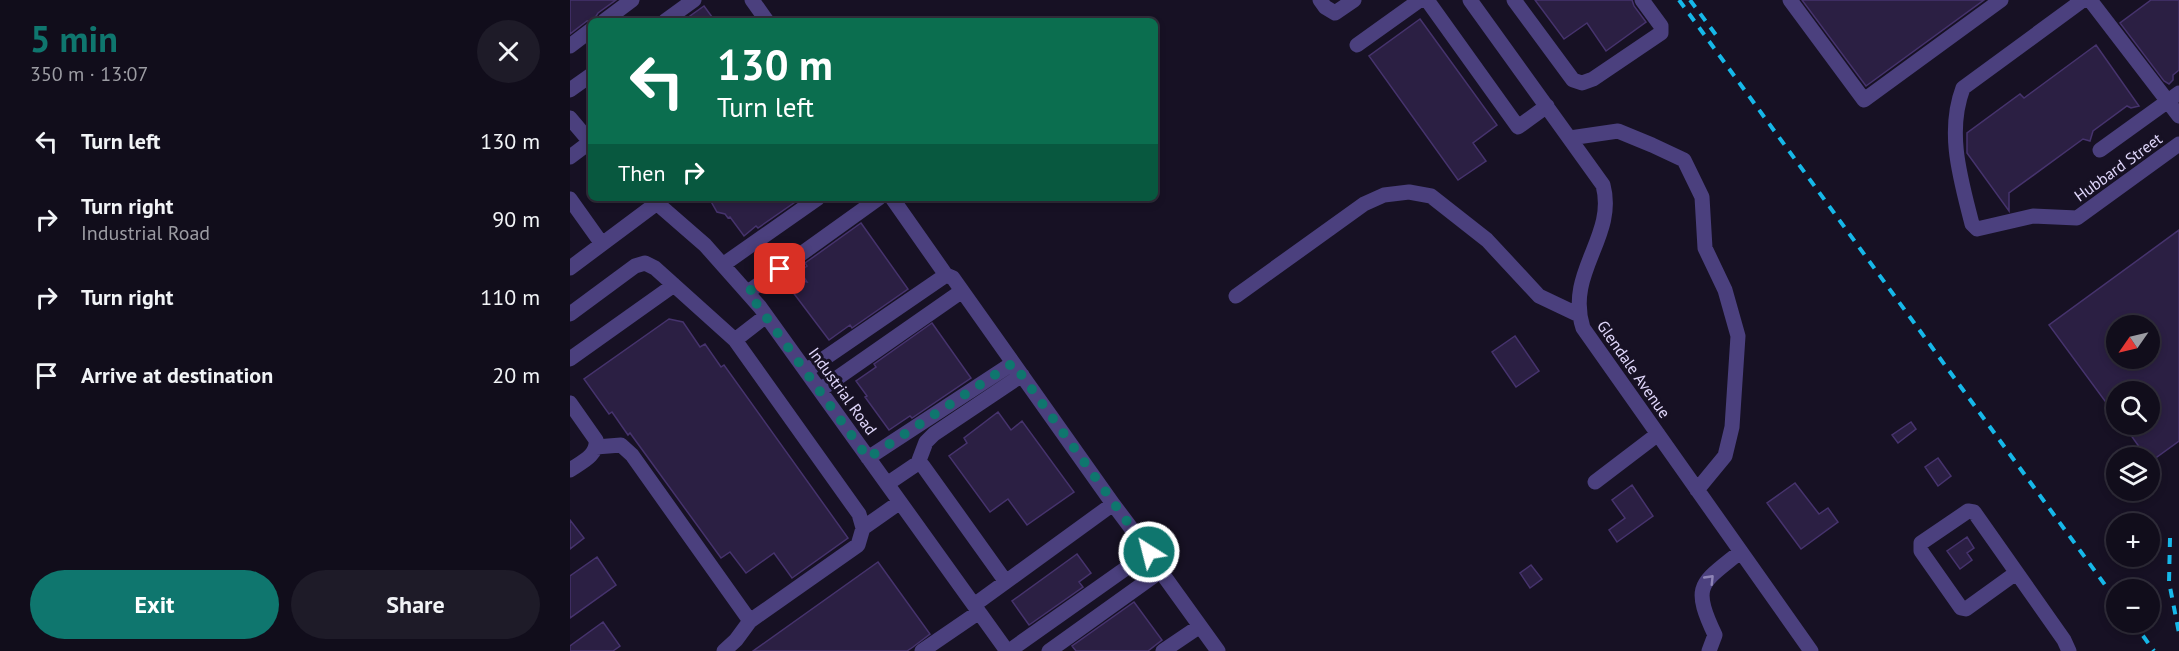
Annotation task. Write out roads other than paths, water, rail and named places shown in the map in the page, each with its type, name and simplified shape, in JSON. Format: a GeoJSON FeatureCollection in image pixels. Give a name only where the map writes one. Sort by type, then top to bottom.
{"type":"FeatureCollection","features":[{"type":"Feature","properties":{"kind":"street"},"geometry":{"type":"LineString","coordinates":[[608,18],[632,0]]}},
{"type":"Feature","properties":{"kind":"street"},"geometry":{"type":"LineString","coordinates":[[669,18],[694,0]]}},
{"type":"Feature","properties":{"kind":"street"},"geometry":{"type":"LineString","coordinates":[[752,0],[765,18]]}},
{"type":"Feature","properties":{"kind":"street"},"geometry":{"type":"LineString","coordinates":[[1320,0],[1325,7],[1335,12],[1354,0]]}},
{"type":"Feature","properties":{"kind":"street"},"geometry":{"type":"LineString","coordinates":[[1357,45],[1420,0]]}},
{"type":"Feature","properties":{"kind":"street"},"geometry":{"type":"LineString","coordinates":[[1427,0],[1518,126],[1547,106]]}},
{"type":"Feature","properties":{"kind":"street","name":"Glendale Avenue"},"geometry":{"type":"LineString","coordinates":[[1470,0],[1600,179],[1607,204],[1577,303],[1583,328],[1811,651]]}},
{"type":"Feature","properties":{"kind":"street"},"geometry":{"type":"LineString","coordinates":[[1514,0],[1573,80],[1582,83],[1593,79],[1661,33],[1661,26],[1642,0]]}},
{"type":"Feature","properties":{"kind":"street"},"geometry":{"type":"LineString","coordinates":[[1790,0],[1864,100],[2001,0]]}},
{"type":"Feature","properties":{"kind":"street","name":"Hubbard Street"},"geometry":{"type":"LineString","coordinates":[[2083,0],[1963,88],[1954,143],[1972,224],[1977,229],[2033,216],[2077,218],[2179,144]]}},
{"type":"Feature","properties":{"kind":"street"},"geometry":{"type":"LineString","coordinates":[[2090,0],[2173,97],[2179,116]]}},
{"type":"Feature","properties":{"kind":"street"},"geometry":{"type":"LineString","coordinates":[[570,46],[588,32]]}},
{"type":"Feature","properties":{"kind":"street"},"geometry":{"type":"LineString","coordinates":[[570,90],[588,77]]}},
{"type":"Feature","properties":{"kind":"street"},"geometry":{"type":"LineString","coordinates":[[2100,150],[2173,97]]}},
{"type":"Feature","properties":{"kind":"street"},"geometry":{"type":"LineString","coordinates":[[570,118],[588,139]]}},
{"type":"Feature","properties":{"kind":"street"},"geometry":{"type":"LineString","coordinates":[[1570,138],[1618,131],[1652,145],[1684,160],[1702,197],[1705,248],[1725,290],[1738,336],[1732,427],[1725,456],[1697,490]]}},
{"type":"Feature","properties":{"kind":"street"},"geometry":{"type":"LineString","coordinates":[[570,157],[588,145]]}},
{"type":"Feature","properties":{"kind":"street"},"geometry":{"type":"LineString","coordinates":[[1236,296],[1364,204],[1384,195],[1409,192],[1431,196],[1449,209],[1487,240],[1539,296],[1579,315]]}},
{"type":"Feature","properties":{"kind":"street"},"geometry":{"type":"LineString","coordinates":[[570,200],[602,244]]}},
{"type":"Feature","properties":{"kind":"street"},"geometry":{"type":"LineString","coordinates":[[570,268],[653,201]]}},
{"type":"Feature","properties":{"kind":"street","name":"Industrial Road"},"geometry":{"type":"LineString","coordinates":[[655,201],[724,264],[748,292],[1008,651]]}},
{"type":"Feature","properties":{"kind":"street"},"geometry":{"type":"LineString","coordinates":[[724,264],[815,201]]}},
{"type":"Feature","properties":{"kind":"street"},"geometry":{"type":"LineString","coordinates":[[748,292],[875,201]]}},
{"type":"Feature","properties":{"kind":"street"},"geometry":{"type":"LineString","coordinates":[[894,201],[946,275],[953,278],[1149,552],[1008,651]]}},
{"type":"Feature","properties":{"kind":"street"},"geometry":{"type":"LineString","coordinates":[[570,314],[635,266],[645,263],[655,268],[735,339],[859,514],[863,528],[858,545],[750,621],[736,640],[724,651]]}},
{"type":"Feature","properties":{"kind":"street"},"geometry":{"type":"LineString","coordinates":[[806,371],[946,275]]}},
{"type":"Feature","properties":{"kind":"street"},"geometry":{"type":"LineString","coordinates":[[570,359],[674,285]]}},
{"type":"Feature","properties":{"kind":"street"},"geometry":{"type":"LineString","coordinates":[[819,390],[962,291]]}},
{"type":"Feature","properties":{"kind":"street"},"geometry":{"type":"LineString","coordinates":[[735,339],[766,316]]}},
{"type":"Feature","properties":{"kind":"street"},"geometry":{"type":"LineString","coordinates":[[868,458],[1018,369]]}},
{"type":"Feature","properties":{"kind":"street"},"geometry":{"type":"LineString","coordinates":[[887,484],[918,463],[926,442],[934,434],[1018,369]]}},
{"type":"Feature","properties":{"kind":"street"},"geometry":{"type":"LineString","coordinates":[[570,403],[596,440],[597,447],[594,453],[570,470]]}},
{"type":"Feature","properties":{"kind":"street"},"geometry":{"type":"LineString","coordinates":[[1595,482],[1658,434]]}},
{"type":"Feature","properties":{"kind":"street"},"geometry":{"type":"LineString","coordinates":[[597,447],[621,445],[632,455],[750,621]]}},
{"type":"Feature","properties":{"kind":"street"},"geometry":{"type":"LineString","coordinates":[[918,463],[923,466],[1006,582]]}},
{"type":"Feature","properties":{"kind":"street"},"geometry":{"type":"LineString","coordinates":[[863,528],[900,502]]}},
{"type":"Feature","properties":{"kind":"street"},"geometry":{"type":"LineString","coordinates":[[922,651],[976,609],[1006,582],[1113,504]]}},
{"type":"Feature","properties":{"kind":"street"},"geometry":{"type":"LineString","coordinates":[[2016,573],[1966,609],[1961,608],[1921,551],[1921,543],[1968,511],[1974,512],[2064,640],[2069,651]]}},
{"type":"Feature","properties":{"kind":"street"},"geometry":{"type":"LineString","coordinates":[[1709,651],[1715,635],[1701,595],[1704,582],[1740,552]]}},
{"type":"Feature","properties":{"kind":"street"},"geometry":{"type":"LineString","coordinates":[[1049,651],[1158,573],[1164,576],[1218,651]]}},
{"type":"Feature","properties":{"kind":"street"},"geometry":{"type":"LineString","coordinates":[[1163,651],[1200,626]]}},
{"type":"Feature","properties":{"kind":"railway"},"geometry":{"type":"LineString","coordinates":[[1679,0],[2106,586]]}},
{"type":"Feature","properties":{"kind":"railway"},"geometry":{"type":"LineString","coordinates":[[1690,0],[1719,39]]}},
{"type":"Feature","properties":{"kind":"railway"},"geometry":{"type":"LineString","coordinates":[[2170,538],[2169,582],[2179,633]]}},
{"type":"Feature","properties":{"kind":"railway"},"geometry":{"type":"LineString","coordinates":[[2141,633],[2154,651]]}}]}
